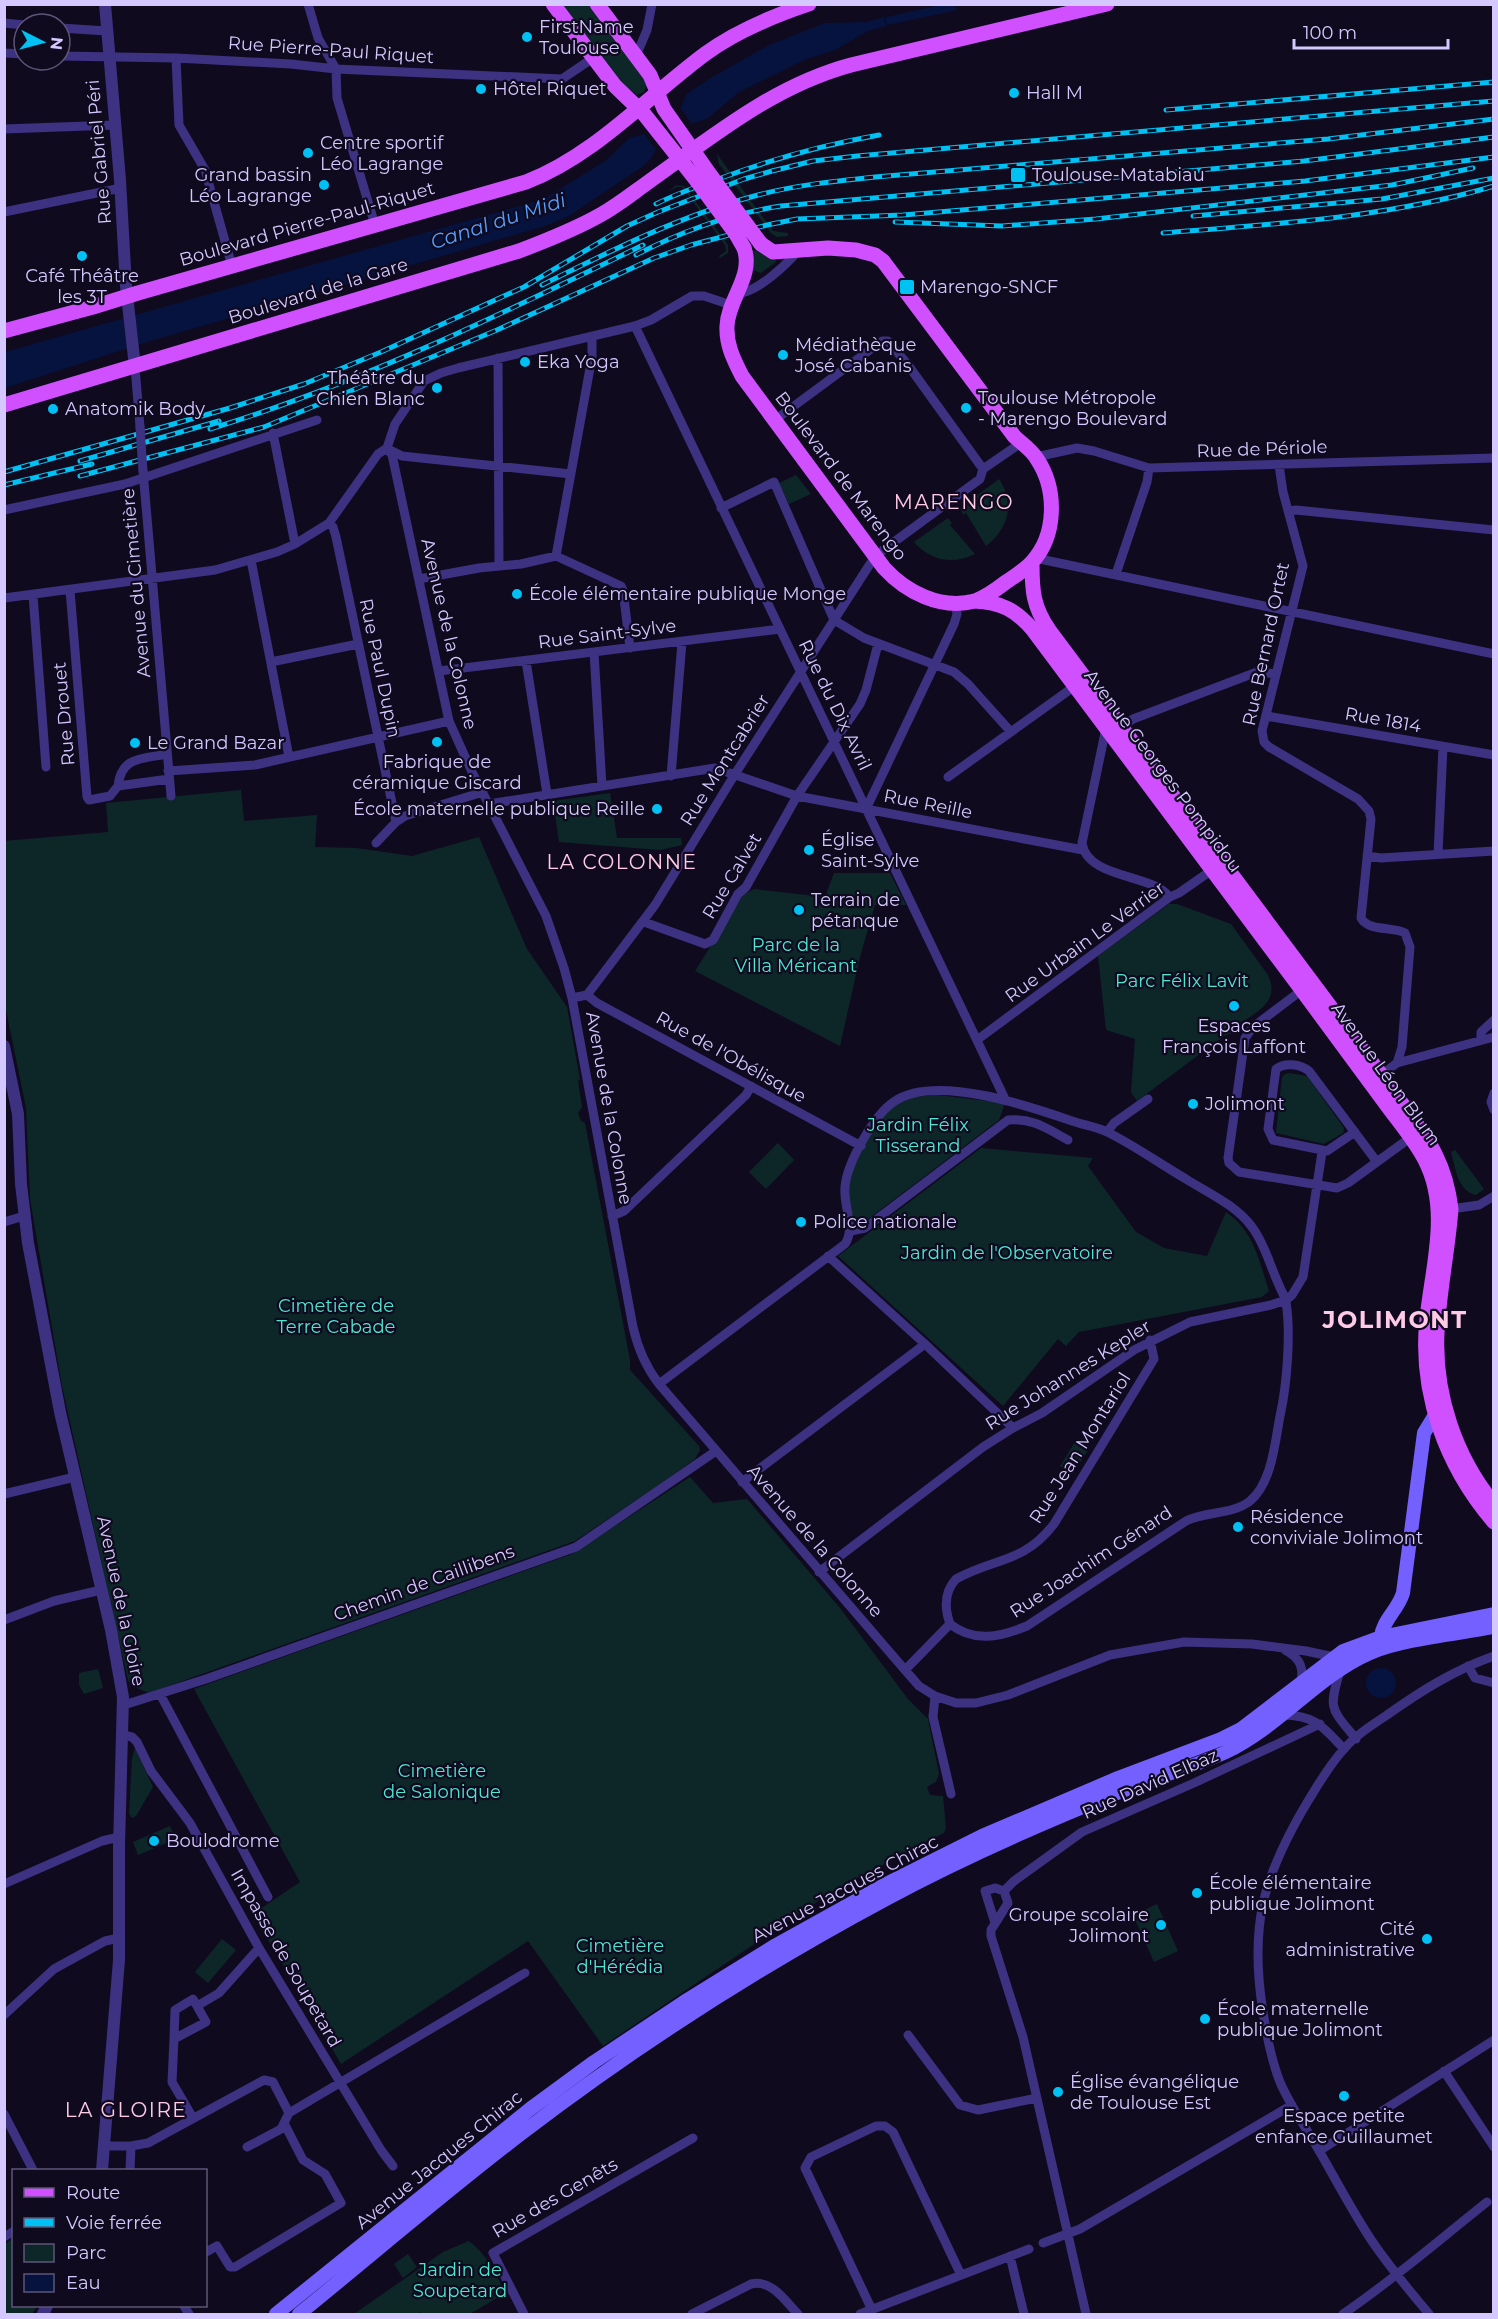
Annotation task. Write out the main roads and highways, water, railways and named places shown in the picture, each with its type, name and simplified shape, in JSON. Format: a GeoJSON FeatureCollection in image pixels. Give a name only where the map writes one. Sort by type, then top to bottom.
{"type":"FeatureCollection","features":[{"type":"Feature","properties":{"kind":"main road"},"geometry":{"type":"LineString","coordinates":[[553,4],[622,95],[682,153],[704,179]]}},
{"type":"Feature","properties":{"kind":"main road"},"geometry":{"type":"LineString","coordinates":[[597,4],[650,75],[664,109],[684,138],[682,153]]}},
{"type":"Feature","properties":{"kind":"main road","name":"Boulevard Pierre-Paul-Riquet"},"geometry":{"type":"LineString","coordinates":[[4,331],[129,301],[232,266],[544,176],[585,150],[707,53],[792,7],[808,4]]}},
{"type":"Feature","properties":{"kind":"main road","name":"Boulevard de la Gare"},"geometry":{"type":"LineString","coordinates":[[4,405],[135,362],[486,261],[551,239],[604,213],[682,153],[763,102],[816,75],[1107,4]]}},
{"type":"Feature","properties":{"kind":"main road","name":"Boulevard de Marengo"},"geometry":{"type":"LineString","coordinates":[[704,179],[761,244],[773,252],[828,248],[856,250],[875,255],[883,261],[1020,442],[1036,457],[1050,488],[1052,504],[1048,531],[1034,560],[994,591],[974,601],[955,603],[931,599],[906,588],[895,580],[876,558],[742,376],[728,343],[727,326],[746,268],[744,248],[704,179]]}},
{"type":"Feature","properties":{"kind":"main road","name":"Avenue Georges Pompidou"},"geometry":{"type":"LineString","coordinates":[[1034,560],[1034,598],[1040,616],[1306,986]]}},
{"type":"Feature","properties":{"kind":"main road","name":"Avenue Georges Pompidou"},"geometry":{"type":"LineString","coordinates":[[974,601],[1002,604],[1022,616],[1212,870],[1306,986]]}},
{"type":"Feature","properties":{"kind":"main road","name":"Avenue Léon Blum"},"geometry":{"type":"LineString","coordinates":[[1306,986],[1416,1134],[1440,1162],[1449,1191],[1451,1209],[1438,1322],[1439,1372],[1445,1407],[1457,1442],[1473,1475],[1494,1504]]}},
{"type":"Feature","properties":{"kind":"main road","name":"Avenue Léon Blum"},"geometry":{"type":"LineString","coordinates":[[1416,1134],[1439,1209],[1439,1227],[1426,1336],[1430,1393],[1444,1442],[1458,1471],[1494,1522]]}},
{"type":"Feature","properties":{"kind":"main road"},"geometry":{"type":"LineString","coordinates":[[1381,1637],[1381,1629],[1400,1604],[1403,1593],[1424,1433],[1435,1415]]}},
{"type":"Feature","properties":{"kind":"main road","name":"Avenue Jacques Chirac"},"geometry":{"type":"LineString","coordinates":[[276,2314],[530,2109],[594,2062],[728,1974],[827,1916],[976,1839],[1118,1778],[1221,1739],[1249,1723],[1343,1651],[1381,1637],[1494,1614]]}},
{"type":"Feature","properties":{"kind":"main road","name":"Avenue Jacques Chirac"},"geometry":{"type":"LineString","coordinates":[[299,2314],[520,2134],[624,2058],[746,1979],[888,1898],[962,1860],[1123,1791],[1227,1751],[1252,1738],[1340,1671],[1370,1653],[1385,1648],[1494,1627]]}},
{"type":"Feature","properties":{"kind":"water"},"geometry":{"type":"Polygon","coordinates":[[[941,5],[954,5],[957,10],[888,25],[886,22],[886,17],[941,5]]]}},
{"type":"Feature","properties":{"kind":"water","name":"Canal du Midi"},"geometry":{"type":"Polygon","coordinates":[[[884,17],[886,26],[868,31],[835,50],[806,59],[739,92],[707,119],[690,124],[656,149],[642,167],[569,216],[545,226],[144,343],[5,388],[5,352],[544,199],[608,159],[629,138],[644,134],[680,109],[687,94],[769,45],[825,23],[867,22],[884,17]]]}},
{"type":"Feature","properties":{"kind":"water"},"geometry":{"type":"Polygon","coordinates":[[[1381,1668],[1392,1672],[1396,1683],[1392,1694],[1381,1698],[1370,1694],[1366,1683],[1370,1672],[1381,1668]]]}},
{"type":"Feature","properties":{"kind":"railway"},"geometry":{"type":"LineString","coordinates":[[1166,110],[1494,82]]}},
{"type":"Feature","properties":{"kind":"railway"},"geometry":{"type":"LineString","coordinates":[[4,472],[230,408],[304,384],[524,287],[627,226],[744,179],[772,171],[813,161],[857,156],[1494,101]]}},
{"type":"Feature","properties":{"kind":"railway"},"geometry":{"type":"LineString","coordinates":[[542,285],[621,246],[675,223],[730,203],[801,186],[875,177],[1328,139],[1494,119]]}},
{"type":"Feature","properties":{"kind":"railway"},"geometry":{"type":"LineString","coordinates":[[656,204],[698,186],[782,158],[820,147],[879,135]]}},
{"type":"Feature","properties":{"kind":"railway"},"geometry":{"type":"LineString","coordinates":[[636,255],[706,224],[781,206],[1304,161],[1494,137]]}},
{"type":"Feature","properties":{"kind":"railway"},"geometry":{"type":"LineString","coordinates":[[80,476],[264,427],[497,330],[654,258],[691,245],[767,225],[797,219],[903,215],[1305,181],[1494,157]]}},
{"type":"Feature","properties":{"kind":"railway"},"geometry":{"type":"LineString","coordinates":[[895,222],[1002,226],[1096,219],[1392,185],[1473,168]]}},
{"type":"Feature","properties":{"kind":"railway"},"geometry":{"type":"LineString","coordinates":[[1193,216],[1382,199],[1494,178]]}},
{"type":"Feature","properties":{"kind":"railway"},"geometry":{"type":"LineString","coordinates":[[1163,233],[1288,223],[1371,213],[1412,206],[1494,186]]}},
{"type":"Feature","properties":{"kind":"railway"},"geometry":{"type":"LineString","coordinates":[[210,429],[321,391],[430,346],[643,245]]}},
{"type":"Feature","properties":{"kind":"railway"},"geometry":{"type":"LineString","coordinates":[[80,461],[219,421]]}},
{"type":"Feature","properties":{"kind":"railway"},"geometry":{"type":"LineString","coordinates":[[4,485],[92,464]]}},
{"type":"Feature","properties":{"kind":"place","name":"FirstName Toulouse"},"geometry":{"type":"Point","coordinates":[527,37]}},
{"type":"Feature","properties":{"kind":"place","name":"Hôtel Riquet"},"geometry":{"type":"Point","coordinates":[481,89]}},
{"type":"Feature","properties":{"kind":"place","name":"Hall M"},"geometry":{"type":"Point","coordinates":[1014,93]}},
{"type":"Feature","properties":{"kind":"place","name":"Centre sportif Léo Lagrange"},"geometry":{"type":"Point","coordinates":[308,153]}},
{"type":"Feature","properties":{"kind":"place","name":"Toulouse-Matabiau"},"geometry":{"type":"Point","coordinates":[1018,175]}},
{"type":"Feature","properties":{"kind":"place","name":"Grand bassin Léo Lagrange"},"geometry":{"type":"Point","coordinates":[324,185]}},
{"type":"Feature","properties":{"kind":"place","name":"Café Théâtre les 3T"},"geometry":{"type":"Point","coordinates":[82,256]}},
{"type":"Feature","properties":{"kind":"place","name":"Marengo-SNCF"},"geometry":{"type":"Point","coordinates":[907,287]}},
{"type":"Feature","properties":{"kind":"place","name":"Médiathèque José Cabanis"},"geometry":{"type":"Point","coordinates":[783,355]}},
{"type":"Feature","properties":{"kind":"place","name":"Eka Yoga"},"geometry":{"type":"Point","coordinates":[525,362]}},
{"type":"Feature","properties":{"kind":"place","name":"Théâtre du Chien Blanc"},"geometry":{"type":"Point","coordinates":[437,388]}},
{"type":"Feature","properties":{"kind":"place","name":"Toulouse Métropole - Marengo Boulevard"},"geometry":{"type":"Point","coordinates":[966,408]}},
{"type":"Feature","properties":{"kind":"place","name":"Anatomik Body"},"geometry":{"type":"Point","coordinates":[53,409]}},
{"type":"Feature","properties":{"kind":"place","name":"École élémentaire publique Monge"},"geometry":{"type":"Point","coordinates":[517,594]}},
{"type":"Feature","properties":{"kind":"place","name":"Fabrique de céramique Giscard"},"geometry":{"type":"Point","coordinates":[437,742]}},
{"type":"Feature","properties":{"kind":"place","name":"Le Grand Bazar"},"geometry":{"type":"Point","coordinates":[135,743]}},
{"type":"Feature","properties":{"kind":"place","name":"École maternelle publique Reille"},"geometry":{"type":"Point","coordinates":[657,809]}},
{"type":"Feature","properties":{"kind":"place","name":"Église Saint-Sylve"},"geometry":{"type":"Point","coordinates":[809,850]}},
{"type":"Feature","properties":{"kind":"place","name":"Terrain de pétanque"},"geometry":{"type":"Point","coordinates":[799,910]}},
{"type":"Feature","properties":{"kind":"place","name":"Espaces François Laffont"},"geometry":{"type":"Point","coordinates":[1234,1006]}},
{"type":"Feature","properties":{"kind":"place","name":"Jolimont"},"geometry":{"type":"Point","coordinates":[1193,1104]}},
{"type":"Feature","properties":{"kind":"place","name":"Police nationale"},"geometry":{"type":"Point","coordinates":[801,1222]}},
{"type":"Feature","properties":{"kind":"place","name":"Résidence conviviale Jolimont"},"geometry":{"type":"Point","coordinates":[1238,1527]}},
{"type":"Feature","properties":{"kind":"place","name":"Boulodrome"},"geometry":{"type":"Point","coordinates":[154,1841]}},
{"type":"Feature","properties":{"kind":"place","name":"École élémentaire publique Jolimont"},"geometry":{"type":"Point","coordinates":[1197,1893]}},
{"type":"Feature","properties":{"kind":"place","name":"Groupe scolaire Jolimont"},"geometry":{"type":"Point","coordinates":[1161,1925]}},
{"type":"Feature","properties":{"kind":"place","name":"Cité administrative"},"geometry":{"type":"Point","coordinates":[1427,1939]}},
{"type":"Feature","properties":{"kind":"place","name":"École maternelle publique Jolimont"},"geometry":{"type":"Point","coordinates":[1205,2019]}},
{"type":"Feature","properties":{"kind":"place","name":"Église évangélique de Toulouse Est"},"geometry":{"type":"Point","coordinates":[1058,2092]}},
{"type":"Feature","properties":{"kind":"place","name":"Espace petite enfance Guillaumet"},"geometry":{"type":"Point","coordinates":[1344,2096]}},
{"type":"Feature","properties":{"kind":"district","name":"MARENGO"},"geometry":{"type":"Point","coordinates":[954,502]}},
{"type":"Feature","properties":{"kind":"district","name":"LA COLONNE"},"geometry":{"type":"Point","coordinates":[622,862]}},
{"type":"Feature","properties":{"kind":"district","name":"JOLIMONT"},"geometry":{"type":"Point","coordinates":[1395,1320]}},
{"type":"Feature","properties":{"kind":"district","name":"LA GLOIRE"},"geometry":{"type":"Point","coordinates":[126,2110]}},
{"type":"Feature","properties":{"kind":"park label","name":"Parc de la Villa Méricant"},"geometry":{"type":"Point","coordinates":[796,955]}},
{"type":"Feature","properties":{"kind":"park label","name":"Parc Félix Lavit"},"geometry":{"type":"Point","coordinates":[1182,981]}},
{"type":"Feature","properties":{"kind":"park label","name":"Jardin Félix Tisserand"},"geometry":{"type":"Point","coordinates":[918,1135]}},
{"type":"Feature","properties":{"kind":"park label","name":"Jardin de l'Observatoire"},"geometry":{"type":"Point","coordinates":[1007,1253]}},
{"type":"Feature","properties":{"kind":"park label","name":"Cimetière de Terre Cabade"},"geometry":{"type":"Point","coordinates":[336,1316]}},
{"type":"Feature","properties":{"kind":"park label","name":"Cimetière de Salonique"},"geometry":{"type":"Point","coordinates":[442,1781]}},
{"type":"Feature","properties":{"kind":"park label","name":"Cimetière d'Hérédia"},"geometry":{"type":"Point","coordinates":[620,1956]}},
{"type":"Feature","properties":{"kind":"park label","name":"Jardin de Soupetard"},"geometry":{"type":"Point","coordinates":[460,2280]}}]}
